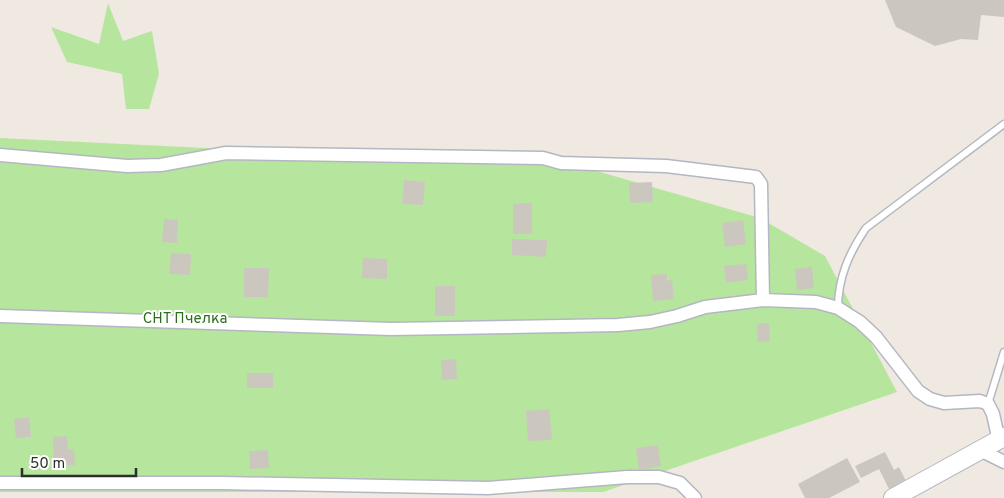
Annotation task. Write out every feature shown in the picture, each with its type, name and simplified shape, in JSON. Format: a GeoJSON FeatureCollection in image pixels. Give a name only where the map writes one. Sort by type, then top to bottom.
{"type":"FeatureCollection","features":[{"type":"Feature","properties":{"kind":"main road"},"geometry":{"type":"LineString","coordinates":[[893,498],[1001,439]]}},
{"type":"Feature","properties":{"kind":"street"},"geometry":{"type":"LineString","coordinates":[[0,155],[127,166],[161,166],[226,153],[543,158],[561,163],[666,166],[756,177],[761,184],[763,300]]}},
{"type":"Feature","properties":{"kind":"street"},"geometry":{"type":"LineString","coordinates":[[0,316],[391,329],[608,325],[650,322],[677,316],[705,306],[763,300],[816,302],[838,308],[876,337],[918,391],[930,399],[944,404],[980,401],[988,404],[1001,439]]}},
{"type":"Feature","properties":{"kind":"street"},"geometry":{"type":"LineString","coordinates":[[982,451],[1004,462]]}},
{"type":"Feature","properties":{"kind":"street"},"geometry":{"type":"LineString","coordinates":[[0,483],[222,483],[488,488],[627,477],[659,477],[680,483],[695,498]]}},
{"type":"Feature","properties":{"kind":"lane"},"geometry":{"type":"LineString","coordinates":[[838,308],[838,291],[844,268],[855,244],[866,228],[1004,124]]}},
{"type":"Feature","properties":{"kind":"lane"},"geometry":{"type":"LineString","coordinates":[[988,404],[1004,352]]}},
{"type":"Feature","properties":{"kind":"green space"},"geometry":{"type":"Polygon","coordinates":[[[108,3],[123,41],[152,31],[159,74],[149,109],[126,109],[122,74],[67,62],[51,27],[99,44],[108,3]]]}},
{"type":"Feature","properties":{"kind":"green space","name":"СНТ Пчелка"},"geometry":{"type":"Polygon","coordinates":[[[0,138],[579,166],[760,218],[825,256],[897,392],[603,492],[0,492],[0,138]]]}},
{"type":"Feature","properties":{"kind":"building"},"geometry":{"type":"Polygon","coordinates":[[[885,0],[1004,0],[1004,17],[981,15],[978,40],[961,39],[935,46],[896,27],[885,0]]]}},
{"type":"Feature","properties":{"kind":"building"},"geometry":{"type":"Polygon","coordinates":[[[404,180],[425,182],[423,205],[402,204],[404,180]]]}},
{"type":"Feature","properties":{"kind":"building"},"geometry":{"type":"Polygon","coordinates":[[[652,182],[653,202],[630,203],[629,183],[652,182]]]}},
{"type":"Feature","properties":{"kind":"building"},"geometry":{"type":"Polygon","coordinates":[[[532,203],[532,234],[513,234],[513,204],[532,203]]]}},
{"type":"Feature","properties":{"kind":"building"},"geometry":{"type":"Polygon","coordinates":[[[164,219],[178,220],[177,243],[162,242],[164,219]]]}},
{"type":"Feature","properties":{"kind":"building"},"geometry":{"type":"Polygon","coordinates":[[[743,220],[746,244],[725,247],[722,223],[743,220]]]}},
{"type":"Feature","properties":{"kind":"building"},"geometry":{"type":"Polygon","coordinates":[[[512,239],[547,240],[546,257],[512,255],[512,239]]]}},
{"type":"Feature","properties":{"kind":"building"},"geometry":{"type":"Polygon","coordinates":[[[171,253],[191,254],[190,275],[169,274],[171,253]]]}},
{"type":"Feature","properties":{"kind":"building"},"geometry":{"type":"Polygon","coordinates":[[[363,258],[387,259],[387,279],[362,278],[363,258]]]}},
{"type":"Feature","properties":{"kind":"building"},"geometry":{"type":"Polygon","coordinates":[[[746,264],[748,280],[726,283],[724,266],[746,264]]]}},
{"type":"Feature","properties":{"kind":"building"},"geometry":{"type":"Polygon","coordinates":[[[812,267],[814,288],[797,290],[795,269],[812,267]]]}},
{"type":"Feature","properties":{"kind":"building"},"geometry":{"type":"Polygon","coordinates":[[[244,268],[269,268],[268,297],[244,297],[244,268]]]}},
{"type":"Feature","properties":{"kind":"building"},"geometry":{"type":"Polygon","coordinates":[[[667,274],[667,281],[672,280],[674,299],[653,301],[651,275],[667,274]]]}},
{"type":"Feature","properties":{"kind":"building"},"geometry":{"type":"Polygon","coordinates":[[[435,286],[455,286],[455,316],[435,316],[435,286]]]}},
{"type":"Feature","properties":{"kind":"building"},"geometry":{"type":"Polygon","coordinates":[[[769,323],[770,341],[758,342],[757,324],[769,323]]]}},
{"type":"Feature","properties":{"kind":"building"},"geometry":{"type":"Polygon","coordinates":[[[456,359],[457,379],[442,380],[441,360],[456,359]]]}},
{"type":"Feature","properties":{"kind":"building"},"geometry":{"type":"Polygon","coordinates":[[[247,373],[273,373],[273,388],[247,388],[247,373]]]}},
{"type":"Feature","properties":{"kind":"building"},"geometry":{"type":"Polygon","coordinates":[[[549,409],[552,440],[528,441],[526,411],[549,409]]]}},
{"type":"Feature","properties":{"kind":"building"},"geometry":{"type":"Polygon","coordinates":[[[29,417],[31,437],[16,438],[14,419],[29,417]]]}},
{"type":"Feature","properties":{"kind":"building"},"geometry":{"type":"Polygon","coordinates":[[[67,436],[68,449],[74,449],[75,465],[54,466],[53,437],[67,436]]]}},
{"type":"Feature","properties":{"kind":"building"},"geometry":{"type":"Polygon","coordinates":[[[658,445],[661,466],[639,470],[636,448],[658,445]]]}},
{"type":"Feature","properties":{"kind":"building"},"geometry":{"type":"Polygon","coordinates":[[[268,450],[269,468],[250,469],[249,451],[268,450]]]}},
{"type":"Feature","properties":{"kind":"building"},"geometry":{"type":"Polygon","coordinates":[[[885,452],[894,470],[899,467],[907,483],[890,491],[879,469],[861,478],[855,466],[885,452]]]}},
{"type":"Feature","properties":{"kind":"building"},"geometry":{"type":"Polygon","coordinates":[[[847,458],[860,482],[829,498],[805,498],[798,484],[847,458]]]}}]}
